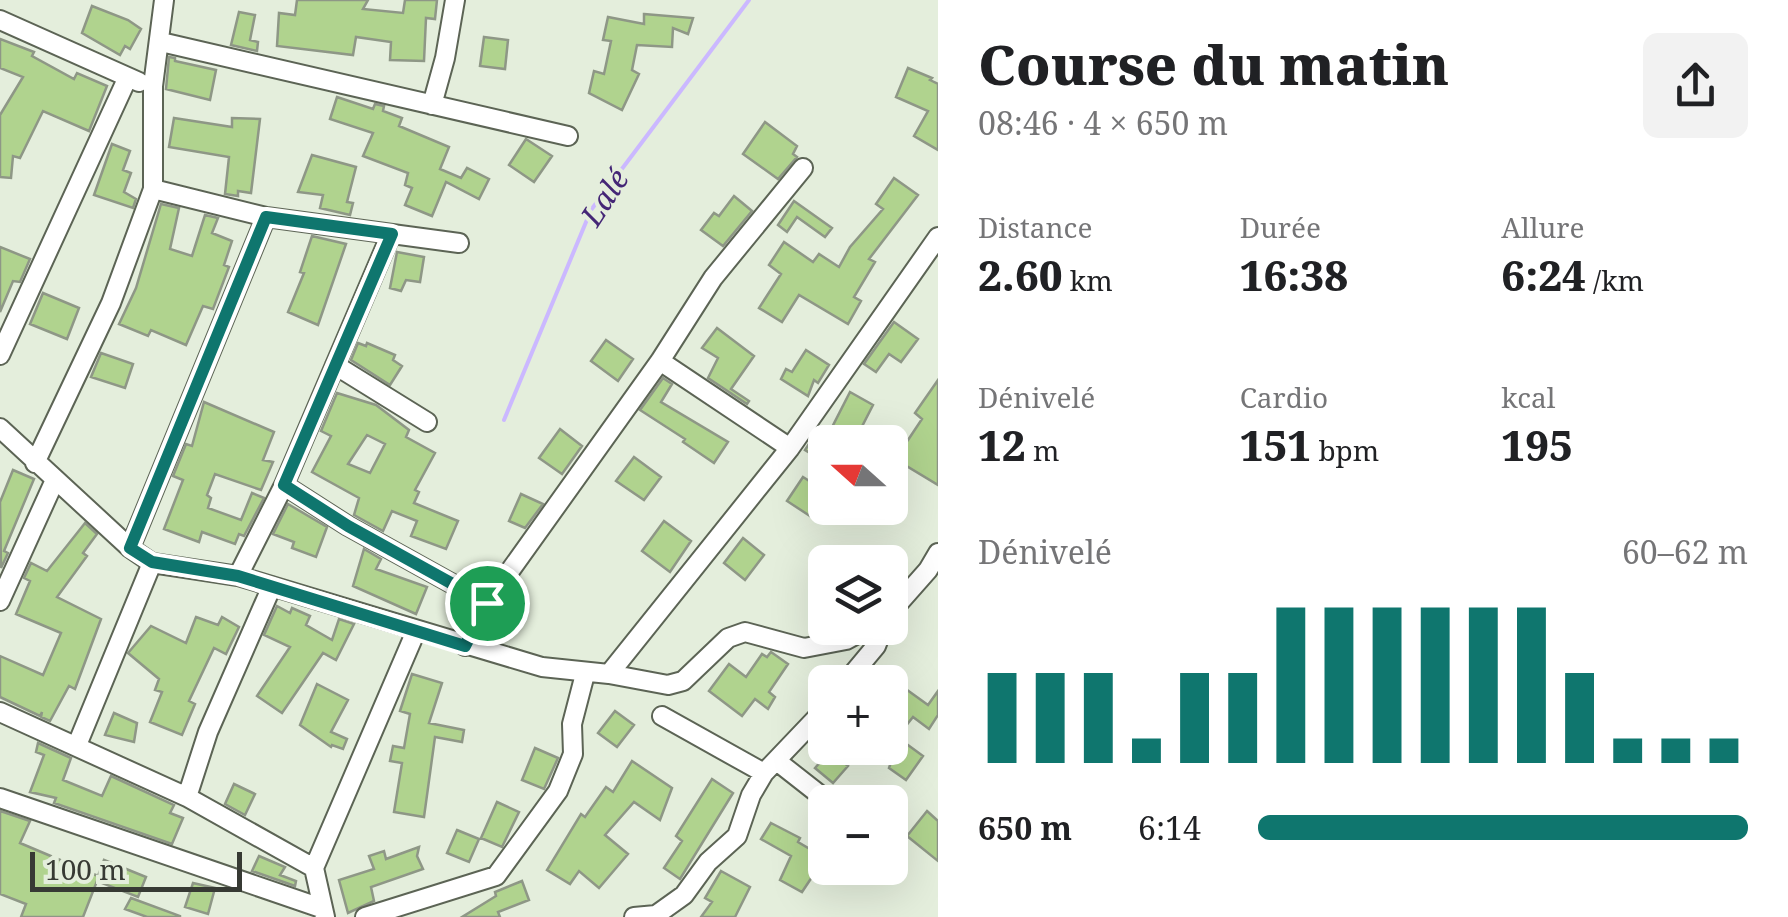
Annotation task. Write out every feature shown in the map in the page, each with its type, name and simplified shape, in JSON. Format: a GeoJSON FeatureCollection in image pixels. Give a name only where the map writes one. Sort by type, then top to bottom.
{"type":"FeatureCollection","features":[{"type":"Feature","properties":{"kind":"street"},"geometry":{"type":"LineString","coordinates":[[36,462],[111,302],[153,190],[154,86],[164,0]]}},
{"type":"Feature","properties":{"kind":"street"},"geometry":{"type":"LineString","coordinates":[[432,105],[446,58],[455,0]]}},
{"type":"Feature","properties":{"kind":"street"},"geometry":{"type":"LineString","coordinates":[[0,20],[127,78],[154,86]]}},
{"type":"Feature","properties":{"kind":"street"},"geometry":{"type":"LineString","coordinates":[[161,42],[568,136]]}},
{"type":"Feature","properties":{"kind":"street"},"geometry":{"type":"LineString","coordinates":[[0,356],[127,78]]}},
{"type":"Feature","properties":{"kind":"street"},"geometry":{"type":"LineString","coordinates":[[465,646],[487,603],[660,361],[713,278],[804,168]]}},
{"type":"Feature","properties":{"kind":"street"},"geometry":{"type":"LineString","coordinates":[[153,190],[266,217],[459,243]]}},
{"type":"Feature","properties":{"kind":"street"},"geometry":{"type":"LineString","coordinates":[[130,548],[266,217]]}},
{"type":"Feature","properties":{"kind":"street"},"geometry":{"type":"LineString","coordinates":[[238,576],[284,485],[392,234]]}},
{"type":"Feature","properties":{"kind":"street"},"geometry":{"type":"LineString","coordinates":[[609,674],[790,448],[938,236]]}},
{"type":"Feature","properties":{"kind":"street"},"geometry":{"type":"LineString","coordinates":[[660,361],[790,448]]}},
{"type":"Feature","properties":{"kind":"street"},"geometry":{"type":"LineString","coordinates":[[336,366],[428,422]]}},
{"type":"Feature","properties":{"kind":"street"},"geometry":{"type":"LineString","coordinates":[[0,428],[130,548],[152,562],[238,576],[542,667],[609,674],[668,686],[683,681],[728,638],[745,632],[804,648],[820,645]]}},
{"type":"Feature","properties":{"kind":"street"},"geometry":{"type":"LineString","coordinates":[[0,601],[55,480]]}},
{"type":"Feature","properties":{"kind":"street"},"geometry":{"type":"LineString","coordinates":[[284,485],[348,526],[487,603]]}},
{"type":"Feature","properties":{"kind":"street"},"geometry":{"type":"LineString","coordinates":[[908,592],[938,552]]}},
{"type":"Feature","properties":{"kind":"street"},"geometry":{"type":"LineString","coordinates":[[76,746],[152,562]]}},
{"type":"Feature","properties":{"kind":"street"},"geometry":{"type":"LineString","coordinates":[[187,797],[208,732],[272,586]]}},
{"type":"Feature","properties":{"kind":"street"},"geometry":{"type":"LineString","coordinates":[[323,912],[314,868],[416,632]]}},
{"type":"Feature","properties":{"kind":"street"},"geometry":{"type":"LineString","coordinates":[[860,665],[876,645]]}},
{"type":"Feature","properties":{"kind":"street"},"geometry":{"type":"LineString","coordinates":[[365,917],[496,876],[558,791],[573,754],[572,724],[585,674]]}},
{"type":"Feature","properties":{"kind":"street"},"geometry":{"type":"LineString","coordinates":[[0,712],[187,797],[314,868]]}},
{"type":"Feature","properties":{"kind":"street"},"geometry":{"type":"LineString","coordinates":[[662,716],[808,790]]}},
{"type":"Feature","properties":{"kind":"street"},"geometry":{"type":"LineString","coordinates":[[634,917],[656,915],[684,895],[708,862],[737,836],[751,796],[808,727]]}},
{"type":"Feature","properties":{"kind":"street"},"geometry":{"type":"LineString","coordinates":[[0,798],[323,912]]}},
{"type":"Feature","properties":{"kind":"building"},"geometry":{"type":"Polygon","coordinates":[[[297,0],[368,0],[363,9],[403,13],[405,0],[437,0],[435,19],[426,18],[424,61],[390,60],[391,42],[356,37],[353,55],[277,46],[279,13],[295,15],[297,0]]]}},
{"type":"Feature","properties":{"kind":"building"},"geometry":{"type":"Polygon","coordinates":[[[92,6],[141,29],[130,49],[125,46],[120,55],[82,33],[92,6]]]}},
{"type":"Feature","properties":{"kind":"building"},"geometry":{"type":"Polygon","coordinates":[[[239,12],[255,15],[250,40],[258,42],[257,51],[231,45],[239,12]]]}},
{"type":"Feature","properties":{"kind":"building"},"geometry":{"type":"Polygon","coordinates":[[[644,14],[693,18],[688,34],[673,28],[672,47],[637,45],[632,70],[639,74],[622,110],[589,93],[594,71],[604,74],[611,41],[603,40],[608,17],[644,24],[644,14]]]}},
{"type":"Feature","properties":{"kind":"building"},"geometry":{"type":"Polygon","coordinates":[[[484,37],[508,40],[505,69],[480,66],[484,37]]]}},
{"type":"Feature","properties":{"kind":"building"},"geometry":{"type":"Polygon","coordinates":[[[0,39],[34,52],[32,56],[74,79],[77,73],[107,86],[89,131],[43,111],[20,158],[13,156],[11,178],[0,177],[0,115],[23,77],[0,68],[0,39]]]}},
{"type":"Feature","properties":{"kind":"building"},"geometry":{"type":"Polygon","coordinates":[[[169,57],[216,70],[210,100],[166,89],[169,57]]]}},
{"type":"Feature","properties":{"kind":"building"},"geometry":{"type":"Polygon","coordinates":[[[908,68],[938,84],[938,150],[914,136],[928,111],[896,97],[908,68]]]}},
{"type":"Feature","properties":{"kind":"building"},"geometry":{"type":"Polygon","coordinates":[[[337,97],[373,109],[375,104],[384,106],[383,111],[402,118],[399,126],[449,147],[440,169],[461,178],[467,168],[489,179],[479,199],[446,182],[432,216],[405,205],[412,188],[405,185],[408,173],[363,156],[373,133],[330,119],[337,97]]]}},
{"type":"Feature","properties":{"kind":"building"},"geometry":{"type":"Polygon","coordinates":[[[174,118],[232,127],[232,118],[260,119],[251,193],[225,194],[229,157],[169,147],[174,118]]]}},
{"type":"Feature","properties":{"kind":"building"},"geometry":{"type":"Polygon","coordinates":[[[765,122],[797,146],[793,154],[797,157],[778,179],[743,154],[765,122]]]}},
{"type":"Feature","properties":{"kind":"building"},"geometry":{"type":"Polygon","coordinates":[[[526,139],[552,156],[534,182],[509,165],[526,139]]]}},
{"type":"Feature","properties":{"kind":"building"},"geometry":{"type":"Polygon","coordinates":[[[112,144],[130,151],[123,170],[131,173],[124,192],[136,199],[133,208],[94,195],[112,144]]]}},
{"type":"Feature","properties":{"kind":"building"},"geometry":{"type":"Polygon","coordinates":[[[312,155],[356,167],[347,202],[353,203],[350,215],[320,208],[323,195],[298,192],[312,155]]]}},
{"type":"Feature","properties":{"kind":"building"},"geometry":{"type":"Polygon","coordinates":[[[894,178],[918,195],[869,259],[875,262],[854,297],[861,301],[848,324],[799,295],[782,322],[759,308],[781,274],[769,265],[784,242],[813,262],[819,254],[839,267],[850,247],[883,209],[876,204],[894,178]]]}},
{"type":"Feature","properties":{"kind":"building"},"geometry":{"type":"Polygon","coordinates":[[[734,196],[752,211],[723,246],[701,230],[714,213],[719,216],[734,196]]]}},
{"type":"Feature","properties":{"kind":"building"},"geometry":{"type":"Polygon","coordinates":[[[794,201],[832,228],[825,237],[797,217],[787,232],[778,225],[794,201]]]}},
{"type":"Feature","properties":{"kind":"building"},"geometry":{"type":"Polygon","coordinates":[[[161,204],[179,208],[170,249],[192,256],[205,215],[218,218],[212,233],[232,241],[224,265],[229,267],[213,309],[203,306],[186,345],[151,330],[148,336],[119,324],[136,288],[161,204]]]}},
{"type":"Feature","properties":{"kind":"building"},"geometry":{"type":"Polygon","coordinates":[[[312,236],[346,244],[318,325],[288,312],[304,273],[300,272],[312,236]]]}},
{"type":"Feature","properties":{"kind":"building"},"geometry":{"type":"Polygon","coordinates":[[[0,247],[30,259],[20,282],[13,281],[0,312],[0,247]]]}},
{"type":"Feature","properties":{"kind":"building"},"geometry":{"type":"Polygon","coordinates":[[[397,252],[424,257],[420,282],[406,280],[401,291],[390,288],[397,252]]]}},
{"type":"Feature","properties":{"kind":"building"},"geometry":{"type":"Polygon","coordinates":[[[43,293],[79,308],[67,339],[30,324],[43,293]]]}},
{"type":"Feature","properties":{"kind":"building"},"geometry":{"type":"Polygon","coordinates":[[[894,322],[918,339],[901,362],[889,354],[876,372],[864,364],[894,322]]]}},
{"type":"Feature","properties":{"kind":"building"},"geometry":{"type":"Polygon","coordinates":[[[717,328],[754,356],[731,389],[749,401],[747,404],[708,378],[718,358],[702,348],[717,328]]]}},
{"type":"Feature","properties":{"kind":"building"},"geometry":{"type":"Polygon","coordinates":[[[606,340],[633,359],[618,381],[591,361],[606,340]]]}},
{"type":"Feature","properties":{"kind":"building"},"geometry":{"type":"Polygon","coordinates":[[[358,343],[395,355],[393,360],[402,366],[390,385],[351,360],[358,343]]]}},
{"type":"Feature","properties":{"kind":"building"},"geometry":{"type":"Polygon","coordinates":[[[806,350],[829,365],[818,383],[814,380],[808,396],[781,379],[786,369],[792,372],[806,350]]]}},
{"type":"Feature","properties":{"kind":"building"},"geometry":{"type":"Polygon","coordinates":[[[101,353],[133,364],[125,388],[91,377],[101,353]]]}},
{"type":"Feature","properties":{"kind":"building"},"geometry":{"type":"Polygon","coordinates":[[[663,378],[672,384],[661,402],[728,442],[714,463],[640,410],[663,378]]]}},
{"type":"Feature","properties":{"kind":"building"},"geometry":{"type":"Polygon","coordinates":[[[938,380],[938,485],[908,467],[908,440],[922,419],[915,413],[938,380]]]}},
{"type":"Feature","properties":{"kind":"building"},"geometry":{"type":"Polygon","coordinates":[[[850,392],[873,405],[863,425],[833,425],[850,392]]]}},
{"type":"Feature","properties":{"kind":"building"},"geometry":{"type":"Polygon","coordinates":[[[337,393],[376,405],[409,430],[406,437],[435,453],[415,490],[419,492],[414,503],[458,521],[446,549],[411,536],[417,521],[392,511],[383,531],[354,515],[359,498],[312,472],[331,436],[321,431],[337,393]],[[367,435],[348,464],[370,473],[385,444],[367,435]]]}},
{"type":"Feature","properties":{"kind":"building"},"geometry":{"type":"Polygon","coordinates":[[[204,402],[274,432],[263,460],[273,462],[261,490],[215,474],[207,495],[211,498],[208,508],[241,520],[252,493],[264,498],[244,536],[239,534],[235,544],[202,532],[199,542],[164,529],[183,480],[173,476],[186,444],[192,446],[204,402]]]}},
{"type":"Feature","properties":{"kind":"building"},"geometry":{"type":"Polygon","coordinates":[[[560,429],[582,446],[562,474],[539,458],[560,429]]]}},
{"type":"Feature","properties":{"kind":"building"},"geometry":{"type":"Polygon","coordinates":[[[634,457],[661,477],[644,500],[616,481],[634,457]]]}},
{"type":"Feature","properties":{"kind":"building"},"geometry":{"type":"Polygon","coordinates":[[[13,470],[34,479],[4,551],[8,553],[1,568],[0,502],[13,470]]]}},
{"type":"Feature","properties":{"kind":"building"},"geometry":{"type":"Polygon","coordinates":[[[803,477],[808,480],[808,515],[787,501],[803,477]]]}},
{"type":"Feature","properties":{"kind":"building"},"geometry":{"type":"Polygon","coordinates":[[[521,494],[543,504],[525,528],[509,521],[521,494]]]}},
{"type":"Feature","properties":{"kind":"building"},"geometry":{"type":"Polygon","coordinates":[[[288,504],[327,527],[316,557],[292,548],[294,542],[273,534],[288,504]]]}},
{"type":"Feature","properties":{"kind":"building"},"geometry":{"type":"Polygon","coordinates":[[[664,521],[691,541],[670,572],[642,551],[664,521]]]}},
{"type":"Feature","properties":{"kind":"building"},"geometry":{"type":"Polygon","coordinates":[[[85,523],[97,534],[83,553],[87,556],[57,597],[101,619],[75,689],[69,686],[50,721],[41,717],[42,712],[40,716],[0,697],[0,656],[43,675],[61,633],[16,614],[30,581],[24,578],[31,563],[47,571],[85,523]]]}},
{"type":"Feature","properties":{"kind":"building"},"geometry":{"type":"Polygon","coordinates":[[[743,538],[764,555],[745,580],[724,563],[743,538]]]}},
{"type":"Feature","properties":{"kind":"building"},"geometry":{"type":"Polygon","coordinates":[[[364,549],[381,559],[376,569],[427,587],[416,614],[353,586],[364,549]]]}},
{"type":"Feature","properties":{"kind":"building"},"geometry":{"type":"Polygon","coordinates":[[[277,606],[310,616],[306,625],[332,640],[339,619],[354,624],[336,660],[323,653],[282,713],[257,696],[290,647],[264,635],[277,606]]]}},
{"type":"Feature","properties":{"kind":"building"},"geometry":{"type":"Polygon","coordinates":[[[196,617],[218,625],[222,617],[239,627],[226,654],[214,648],[189,701],[195,704],[182,735],[150,722],[162,692],[155,690],[159,679],[128,653],[151,626],[186,643],[196,617]]]}},
{"type":"Feature","properties":{"kind":"building"},"geometry":{"type":"Polygon","coordinates":[[[771,652],[788,664],[769,692],[775,697],[768,709],[755,699],[742,716],[709,691],[729,664],[746,677],[762,654],[767,657],[771,652]]]}},
{"type":"Feature","properties":{"kind":"building"},"geometry":{"type":"Polygon","coordinates":[[[412,674],[442,683],[429,723],[464,730],[462,742],[435,737],[424,817],[394,812],[402,763],[390,761],[393,746],[404,748],[410,714],[400,711],[412,674]]]}},
{"type":"Feature","properties":{"kind":"building"},"geometry":{"type":"Polygon","coordinates":[[[317,684],[348,700],[331,732],[347,739],[343,749],[331,747],[300,725],[317,684]]]}},
{"type":"Feature","properties":{"kind":"building"},"geometry":{"type":"Polygon","coordinates":[[[908,691],[928,705],[938,691],[938,715],[929,729],[913,717],[908,723],[908,691]]]}},
{"type":"Feature","properties":{"kind":"building"},"geometry":{"type":"Polygon","coordinates":[[[615,711],[634,725],[617,747],[598,733],[615,711]]]}},
{"type":"Feature","properties":{"kind":"building"},"geometry":{"type":"Polygon","coordinates":[[[114,713],[137,723],[134,742],[105,735],[114,713]]]}},
{"type":"Feature","properties":{"kind":"building"},"geometry":{"type":"Polygon","coordinates":[[[38,743],[71,758],[63,780],[102,796],[111,776],[174,805],[170,813],[183,818],[172,844],[54,803],[56,798],[30,792],[44,755],[36,752],[38,743]]]}},
{"type":"Feature","properties":{"kind":"building"},"geometry":{"type":"Polygon","coordinates":[[[908,745],[923,756],[906,780],[889,768],[908,765],[908,745]]]}},
{"type":"Feature","properties":{"kind":"building"},"geometry":{"type":"Polygon","coordinates":[[[535,748],[558,758],[544,789],[522,780],[535,748]]]}},
{"type":"Feature","properties":{"kind":"building"},"geometry":{"type":"Polygon","coordinates":[[[632,761],[672,788],[660,820],[634,802],[605,835],[628,854],[599,888],[579,871],[570,884],[547,870],[581,814],[585,817],[606,787],[613,792],[632,761]]]}},
{"type":"Feature","properties":{"kind":"building"},"geometry":{"type":"Polygon","coordinates":[[[818,765],[848,766],[833,783],[815,768],[818,765]]]}},
{"type":"Feature","properties":{"kind":"building"},"geometry":{"type":"Polygon","coordinates":[[[712,779],[733,793],[680,879],[664,868],[682,841],[676,836],[712,779]]]}},
{"type":"Feature","properties":{"kind":"building"},"geometry":{"type":"Polygon","coordinates":[[[234,784],[255,794],[245,815],[225,804],[234,784]]]}},
{"type":"Feature","properties":{"kind":"building"},"geometry":{"type":"Polygon","coordinates":[[[497,802],[519,812],[502,847],[481,838],[497,802]]]}},
{"type":"Feature","properties":{"kind":"building"},"geometry":{"type":"Polygon","coordinates":[[[0,811],[30,821],[20,843],[98,876],[104,860],[146,877],[138,897],[97,881],[83,917],[21,917],[26,904],[0,894],[0,811]]]}},
{"type":"Feature","properties":{"kind":"building"},"geometry":{"type":"Polygon","coordinates":[[[927,811],[938,821],[938,861],[908,837],[927,811]]]}},
{"type":"Feature","properties":{"kind":"building"},"geometry":{"type":"Polygon","coordinates":[[[771,823],[800,838],[798,842],[808,848],[808,883],[802,892],[780,880],[791,856],[761,839],[771,823]]]}},
{"type":"Feature","properties":{"kind":"building"},"geometry":{"type":"Polygon","coordinates":[[[457,830],[479,839],[469,862],[447,853],[457,830]]]}},
{"type":"Feature","properties":{"kind":"building"},"geometry":{"type":"Polygon","coordinates":[[[419,847],[417,856],[423,869],[371,887],[374,901],[348,913],[339,880],[374,869],[369,856],[384,851],[386,859],[419,847]]]}},
{"type":"Feature","properties":{"kind":"building"},"geometry":{"type":"Polygon","coordinates":[[[259,856],[285,867],[280,875],[296,881],[295,886],[252,871],[259,856]]]}},
{"type":"Feature","properties":{"kind":"building"},"geometry":{"type":"Polygon","coordinates":[[[721,871],[750,887],[735,917],[701,917],[712,902],[705,898],[721,871]]]}},
{"type":"Feature","properties":{"kind":"building"},"geometry":{"type":"Polygon","coordinates":[[[522,881],[529,900],[498,912],[500,917],[462,917],[496,896],[495,892],[522,881]]]}},
{"type":"Feature","properties":{"kind":"building"},"geometry":{"type":"Polygon","coordinates":[[[193,883],[215,888],[208,914],[185,907],[193,883]]]}},
{"type":"Feature","properties":{"kind":"building"},"geometry":{"type":"Polygon","coordinates":[[[131,898],[180,917],[147,917],[125,909],[131,898]]]}},
{"type":"Feature","properties":{"kind":"waterway","name":"Lalé"},"geometry":{"type":"LineString","coordinates":[[504,420],[591,210],[749,0]]}},
{"type":"Feature","properties":{"kind":"route"},"geometry":{"type":"LineString","coordinates":[[266,217],[392,234],[284,485],[348,526],[487,603],[465,646],[238,576],[152,562],[130,548],[266,217]]}}]}
